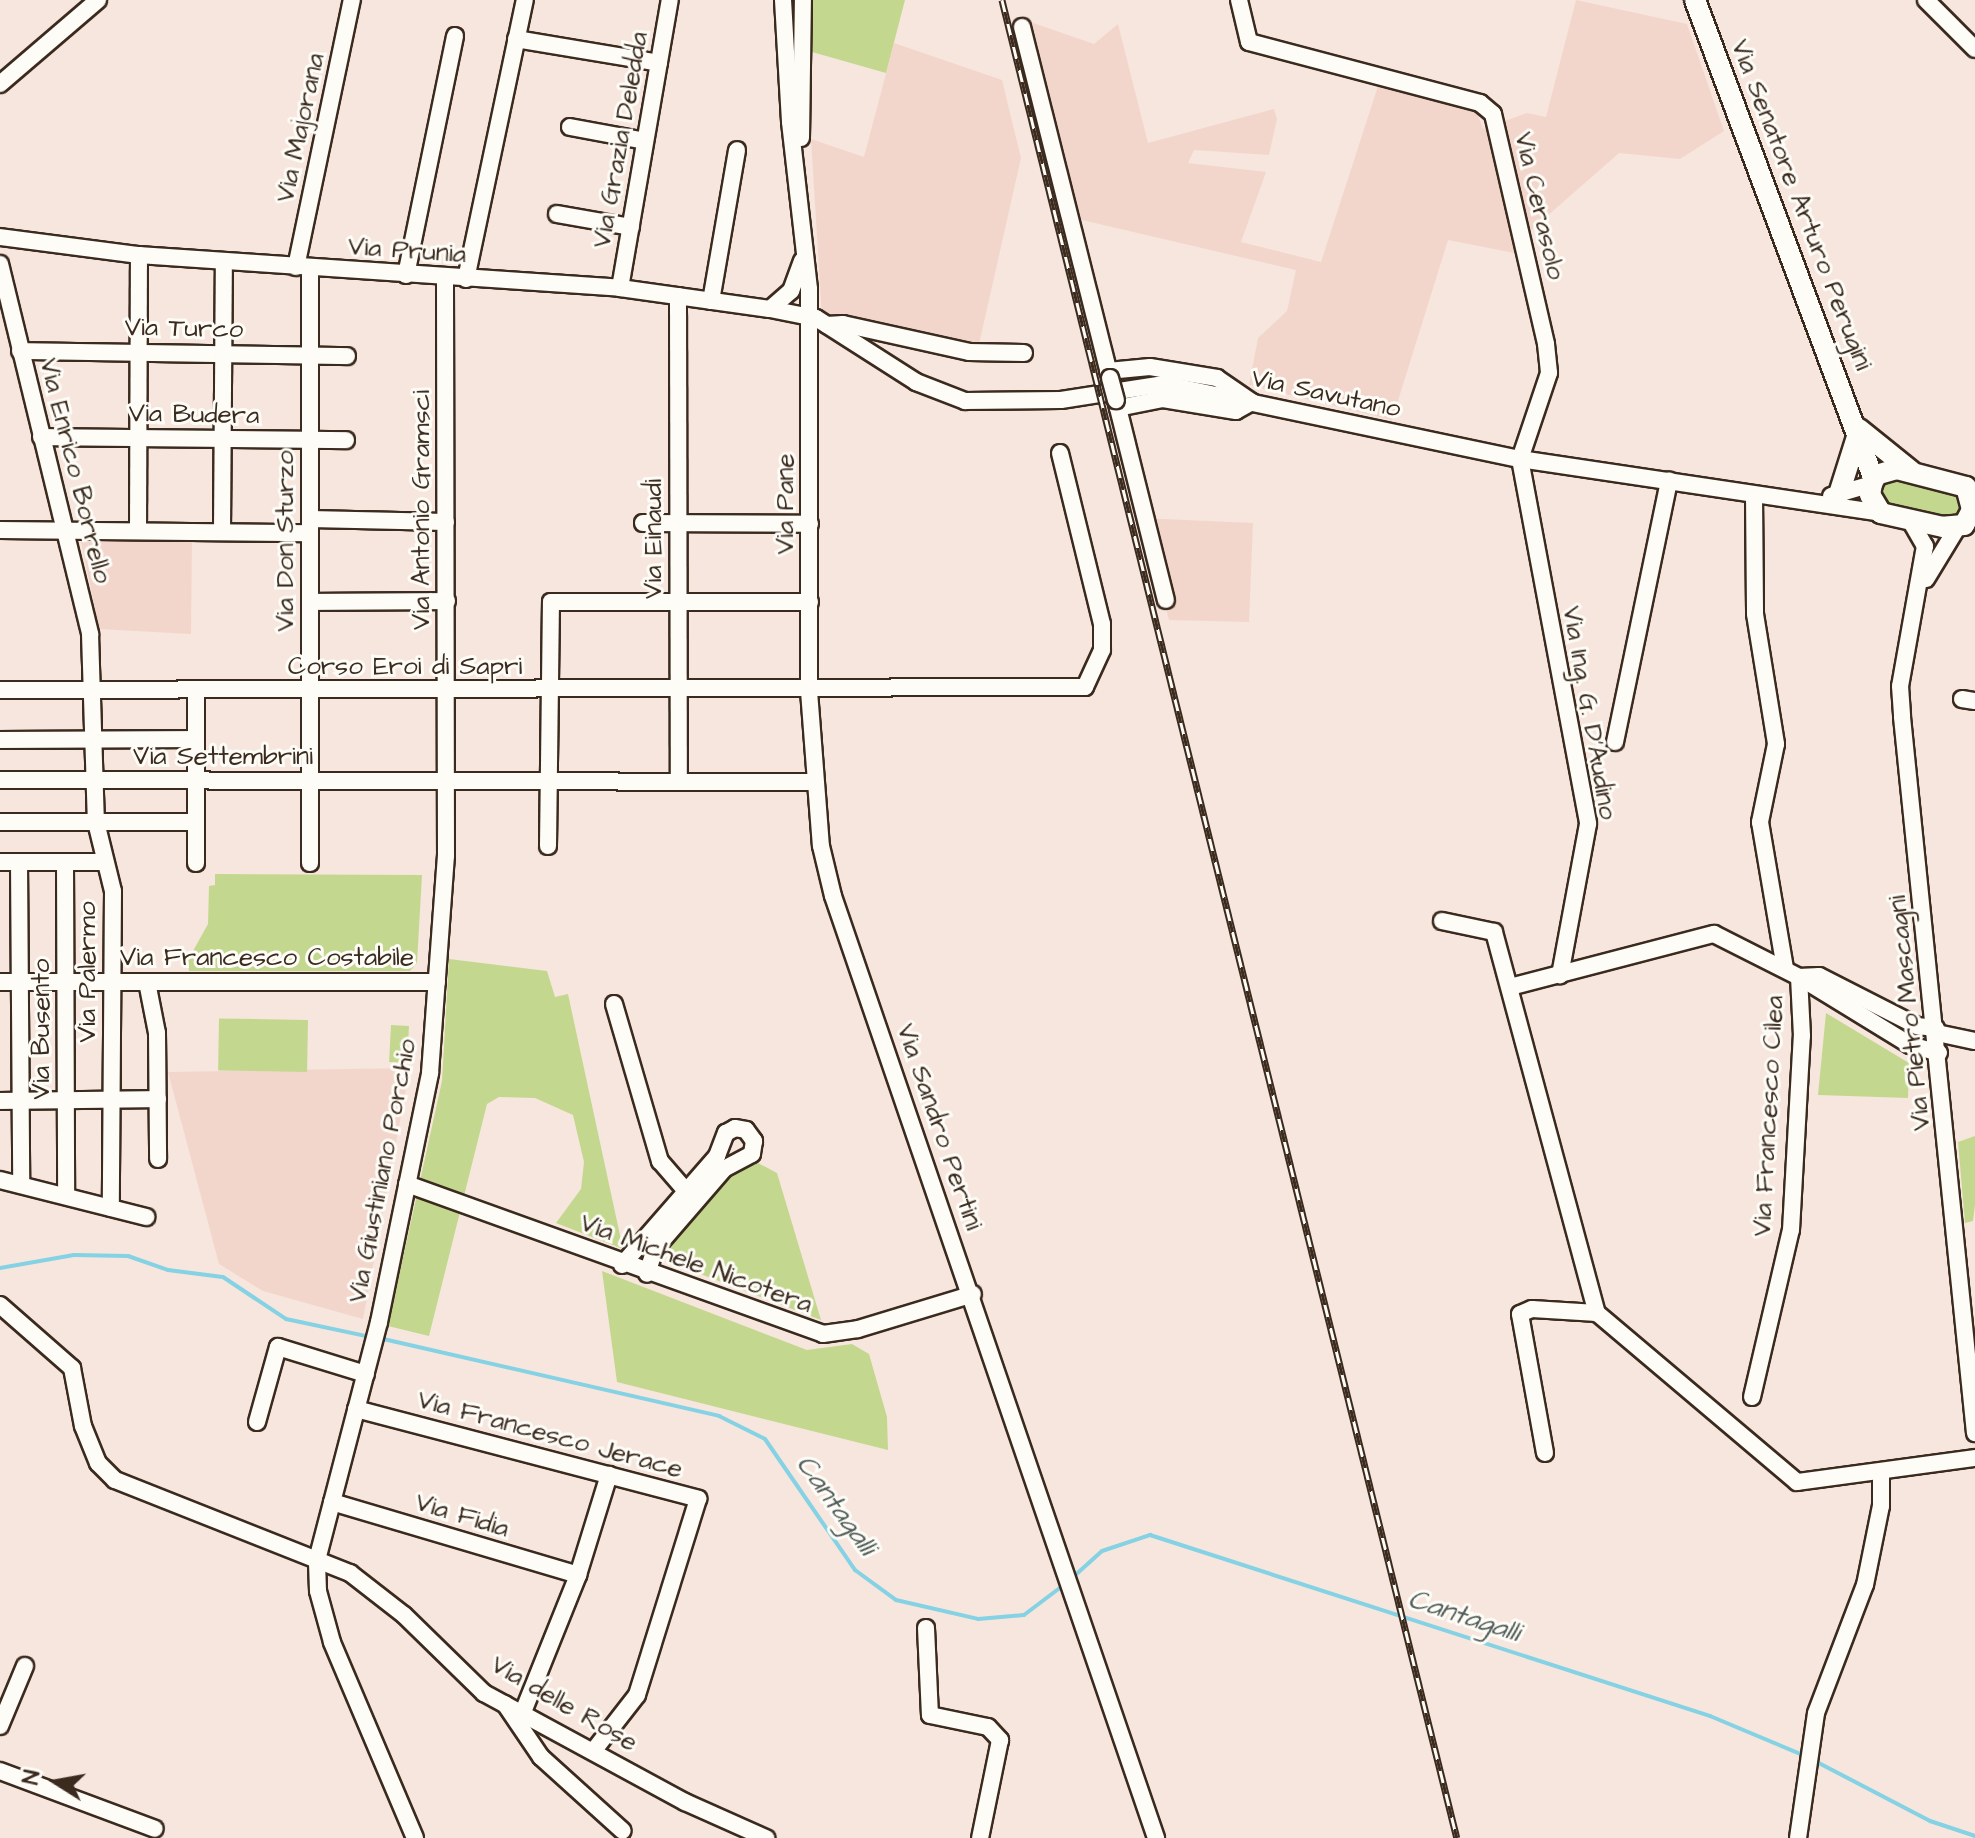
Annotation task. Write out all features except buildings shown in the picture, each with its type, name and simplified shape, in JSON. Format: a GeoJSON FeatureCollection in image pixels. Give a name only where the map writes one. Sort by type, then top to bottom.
{"type":"FeatureCollection","features":[{"type":"Feature","properties":{"kind":"street"},"geometry":{"type":"LineString","coordinates":[[0,84],[98,0]]}},
{"type":"Feature","properties":{"kind":"street","name":"Via Majorana"},"geometry":{"type":"LineString","coordinates":[[303,267],[352,0]]}},
{"type":"Feature","properties":{"kind":"street"},"geometry":{"type":"LineString","coordinates":[[466,279],[525,0]]}},
{"type":"Feature","properties":{"kind":"street","name":"Via Grazia Deledda"},"geometry":{"type":"LineString","coordinates":[[620,288],[670,0]]}},
{"type":"Feature","properties":{"kind":"street"},"geometry":{"type":"LineString","coordinates":[[783,0],[799,184]]}},
{"type":"Feature","properties":{"kind":"street"},"geometry":{"type":"LineString","coordinates":[[799,184],[803,0]]}},
{"type":"Feature","properties":{"kind":"street","name":"Via Cerasolo"},"geometry":{"type":"LineString","coordinates":[[1239,0],[1249,42],[1480,103],[1493,114],[1549,373],[1520,459]]}},
{"type":"Feature","properties":{"kind":"street","name":"Via Senatore Arturo Perugini"},"geometry":{"type":"LineString","coordinates":[[1695,0],[1859,429],[1873,482],[1870,495],[1881,513]]}},
{"type":"Feature","properties":{"kind":"street"},"geometry":{"type":"LineString","coordinates":[[1926,0],[1975,49]]}},
{"type":"Feature","properties":{"kind":"street"},"geometry":{"type":"LineString","coordinates":[[1022,27],[1166,600]]}},
{"type":"Feature","properties":{"kind":"street"},"geometry":{"type":"LineString","coordinates":[[406,275],[455,36]]}},
{"type":"Feature","properties":{"kind":"street"},"geometry":{"type":"LineString","coordinates":[[516,39],[659,63]]}},
{"type":"Feature","properties":{"kind":"street"},"geometry":{"type":"LineString","coordinates":[[570,127],[645,141]]}},
{"type":"Feature","properties":{"kind":"street"},"geometry":{"type":"LineString","coordinates":[[711,301],[737,150]]}},
{"type":"Feature","properties":{"kind":"street","name":"Via Pane"},"geometry":{"type":"LineString","coordinates":[[799,184],[810,316],[809,691]]}},
{"type":"Feature","properties":{"kind":"street"},"geometry":{"type":"LineString","coordinates":[[557,214],[631,227]]}},
{"type":"Feature","properties":{"kind":"street","name":"Via Prunia"},"geometry":{"type":"LineString","coordinates":[[0,237],[139,255],[620,288],[810,316],[827,325]]}},
{"type":"Feature","properties":{"kind":"street"},"geometry":{"type":"LineString","coordinates":[[770,309],[797,279],[804,247]]}},
{"type":"Feature","properties":{"kind":"street"},"geometry":{"type":"LineString","coordinates":[[138,530],[139,255]]}},
{"type":"Feature","properties":{"kind":"street"},"geometry":{"type":"LineString","coordinates":[[222,532],[224,261]]}},
{"type":"Feature","properties":{"kind":"street","name":"Via Enrico Borrello"},"geometry":{"type":"LineString","coordinates":[[0,264],[12,341],[41,437],[90,634],[93,690]]}},
{"type":"Feature","properties":{"kind":"street","name":"Via Don Sturzo"},"geometry":{"type":"LineString","coordinates":[[303,267],[310,355],[310,863]]}},
{"type":"Feature","properties":{"kind":"street","name":"Via Antonio Gramsci"},"geometry":{"type":"LineString","coordinates":[[437,982],[447,781],[445,278]]}},
{"type":"Feature","properties":{"kind":"street","name":"Via Einaudi"},"geometry":{"type":"LineString","coordinates":[[678,296],[679,782]]}},
{"type":"Feature","properties":{"kind":"street"},"geometry":{"type":"LineString","coordinates":[[827,325],[843,324],[969,352],[1024,353]]}},
{"type":"Feature","properties":{"kind":"street","name":"Via Savutano"},"geometry":{"type":"LineString","coordinates":[[827,325],[916,382],[965,401],[1061,400],[1163,384],[1520,459],[1881,513]]}},
{"type":"Feature","properties":{"kind":"street"},"geometry":{"type":"LineString","coordinates":[[810,362],[820,340],[849,340]]}},
{"type":"Feature","properties":{"kind":"street","name":"Via Turco"},"geometry":{"type":"LineString","coordinates":[[12,341],[139,352],[347,356]]}},
{"type":"Feature","properties":{"kind":"street"},"geometry":{"type":"LineString","coordinates":[[1109,374],[1150,367],[1217,378],[1252,402],[1236,411],[1163,399],[1117,404]]}},
{"type":"Feature","properties":{"kind":"street"},"geometry":{"type":"LineString","coordinates":[[1839,494],[1859,429],[1911,471]]}},
{"type":"Feature","properties":{"kind":"street","name":"Via Budera"},"geometry":{"type":"LineString","coordinates":[[41,437],[346,440]]}},
{"type":"Feature","properties":{"kind":"street","name":"Corso Eroi di Sapri"},"geometry":{"type":"LineString","coordinates":[[0,690],[809,691],[1085,687],[1102,650],[1102,624],[1060,453]]}},
{"type":"Feature","properties":{"kind":"street","name":"Via Ing. G. D'Audino"},"geometry":{"type":"LineString","coordinates":[[1520,459],[1588,824],[1560,975]]}},
{"type":"Feature","properties":{"kind":"street"},"geometry":{"type":"LineString","coordinates":[[1802,503],[1873,482],[1884,471],[1911,471],[1970,489],[1972,510],[1965,526],[1921,591]]}},
{"type":"Feature","properties":{"kind":"street"},"geometry":{"type":"LineString","coordinates":[[1615,742],[1669,481]]}},
{"type":"Feature","properties":{"kind":"street","name":"Via Francesco Cilea"},"geometry":{"type":"LineString","coordinates":[[1752,1397],[1791,1230],[1802,1036],[1760,822],[1776,744],[1755,614],[1754,495]]}},
{"type":"Feature","properties":{"kind":"street"},"geometry":{"type":"LineString","coordinates":[[1881,513],[1911,522],[1965,526]]}},
{"type":"Feature","properties":{"kind":"street"},"geometry":{"type":"LineString","coordinates":[[0,530],[222,532],[446,522]]}},
{"type":"Feature","properties":{"kind":"street"},"geometry":{"type":"LineString","coordinates":[[1911,522],[1925,546],[1921,591]]}},
{"type":"Feature","properties":{"kind":"street"},"geometry":{"type":"LineString","coordinates":[[643,523],[810,524]]}},
{"type":"Feature","properties":{"kind":"street","name":"Via Pietro Mascagni"},"geometry":{"type":"LineString","coordinates":[[1921,591],[1900,686],[1969,1304],[1975,1433]]}},
{"type":"Feature","properties":{"kind":"street"},"geometry":{"type":"LineString","coordinates":[[310,602],[447,601]]}},
{"type":"Feature","properties":{"kind":"street"},"geometry":{"type":"LineString","coordinates":[[548,846],[551,602],[810,602]]}},
{"type":"Feature","properties":{"kind":"street","name":"Via Palermo"},"geometry":{"type":"LineString","coordinates":[[93,690],[96,822],[113,891],[111,1208]]}},
{"type":"Feature","properties":{"kind":"street"},"geometry":{"type":"LineString","coordinates":[[196,690],[196,863]]}},
{"type":"Feature","properties":{"kind":"street","name":"Via Sandro Pertini"},"geometry":{"type":"LineString","coordinates":[[809,691],[815,782],[833,896],[973,1294],[1156,1838]]}},
{"type":"Feature","properties":{"kind":"street"},"geometry":{"type":"LineString","coordinates":[[0,740],[196,739]]}},
{"type":"Feature","properties":{"kind":"street","name":"Via Settembrini"},"geometry":{"type":"LineString","coordinates":[[0,780],[815,782]]}},
{"type":"Feature","properties":{"kind":"street"},"geometry":{"type":"LineString","coordinates":[[0,822],[196,822]]}},
{"type":"Feature","properties":{"kind":"street"},"geometry":{"type":"LineString","coordinates":[[0,862],[105,862]]}},
{"type":"Feature","properties":{"kind":"street"},"geometry":{"type":"LineString","coordinates":[[19,862],[21,1185]]}},
{"type":"Feature","properties":{"kind":"street","name":"Via Busento"},"geometry":{"type":"LineString","coordinates":[[65,862],[66,1196]]}},
{"type":"Feature","properties":{"kind":"street"},"geometry":{"type":"LineString","coordinates":[[1442,921],[1494,932],[1597,1313],[1797,1482],[1975,1458]]}},
{"type":"Feature","properties":{"kind":"street"},"geometry":{"type":"LineString","coordinates":[[1510,987],[1714,934],[1792,973],[1910,1045],[1939,1053]]}},
{"type":"Feature","properties":{"kind":"street"},"geometry":{"type":"LineString","coordinates":[[1792,973],[1819,976],[1917,1026],[1975,1041]]}},
{"type":"Feature","properties":{"kind":"street","name":"Via Francesco Costabile"},"geometry":{"type":"LineString","coordinates":[[0,982],[437,982]]}},
{"type":"Feature","properties":{"kind":"street"},"geometry":{"type":"LineString","coordinates":[[147,982],[157,1033],[158,1159]]}},
{"type":"Feature","properties":{"kind":"street","name":"Via Giustiniano Porchio"},"geometry":{"type":"LineString","coordinates":[[367,1368],[430,1073],[437,982]]}},
{"type":"Feature","properties":{"kind":"street"},"geometry":{"type":"LineString","coordinates":[[614,1004],[660,1161],[685,1190]]}},
{"type":"Feature","properties":{"kind":"street"},"geometry":{"type":"LineString","coordinates":[[0,1101],[158,1099]]}},
{"type":"Feature","properties":{"kind":"street"},"geometry":{"type":"LineString","coordinates":[[622,1265],[717,1156],[730,1130],[751,1134],[752,1154],[724,1169],[704,1191],[655,1249],[647,1274]]}},
{"type":"Feature","properties":{"kind":"street"},"geometry":{"type":"LineString","coordinates":[[0,1180],[146,1217]]}},
{"type":"Feature","properties":{"kind":"street","name":"Via Michele Nicotera"},"geometry":{"type":"LineString","coordinates":[[407,1184],[622,1265],[823,1334],[858,1329],[973,1294]]}},
{"type":"Feature","properties":{"kind":"street","name":"Via delle Rose"},"geometry":{"type":"LineString","coordinates":[[0,1305],[72,1368],[83,1426],[98,1463],[115,1480],[317,1560],[361,1581],[404,1615],[484,1693],[595,1749],[685,1802],[766,1838]]}},
{"type":"Feature","properties":{"kind":"street"},"geometry":{"type":"LineString","coordinates":[[1545,1453],[1520,1314],[1532,1309],[1597,1313]]}},
{"type":"Feature","properties":{"kind":"street"},"geometry":{"type":"LineString","coordinates":[[257,1422],[278,1347],[367,1368],[317,1560],[318,1591],[332,1642],[415,1838]]}},
{"type":"Feature","properties":{"kind":"street","name":"Via Francesco Jerace"},"geometry":{"type":"LineString","coordinates":[[356,1409],[698,1499],[637,1695],[595,1749]]}},
{"type":"Feature","properties":{"kind":"street"},"geometry":{"type":"LineString","coordinates":[[1798,1838],[1812,1769],[1816,1713],[1865,1585],[1881,1506],[1881,1472]]}},
{"type":"Feature","properties":{"kind":"street"},"geometry":{"type":"LineString","coordinates":[[523,1712],[578,1575],[609,1475]]}},
{"type":"Feature","properties":{"kind":"street","name":"Via Fidia"},"geometry":{"type":"LineString","coordinates":[[332,1502],[578,1575]]}},
{"type":"Feature","properties":{"kind":"street"},"geometry":{"type":"LineString","coordinates":[[926,1628],[930,1715],[988,1727],[1000,1740],[980,1838]]}},
{"type":"Feature","properties":{"kind":"street"},"geometry":{"type":"LineString","coordinates":[[0,1726],[25,1666]]}},
{"type":"Feature","properties":{"kind":"street"},"geometry":{"type":"LineString","coordinates":[[504,1703],[541,1757],[623,1831]]}},
{"type":"Feature","properties":{"kind":"street"},"geometry":{"type":"LineString","coordinates":[[0,1771],[155,1829]]}},
{"type":"Feature","properties":{"kind":"shaded area"},"geometry":{"type":"Polygon","coordinates":[[[1576,0],[1687,24],[1724,131],[1680,159],[1619,153],[1529,232],[1535,257],[1448,240],[1392,420],[1249,385],[1258,338],[1287,311],[1296,270],[1065,216],[1016,17],[1094,44],[1118,24],[1148,143],[1274,109],[1277,119],[1269,155],[1194,150],[1188,163],[1266,172],[1241,242],[1321,262],[1378,86],[1476,110],[1483,129],[1527,113],[1546,117],[1576,0]]]}},
{"type":"Feature","properties":{"kind":"shaded area"},"geometry":{"type":"Polygon","coordinates":[[[894,43],[1002,80],[1021,158],[975,362],[853,335],[822,317],[811,139],[864,157],[894,43]]]}},
{"type":"Feature","properties":{"kind":"shaded area"},"geometry":{"type":"Polygon","coordinates":[[[1141,518],[1253,523],[1249,622],[1169,620],[1141,518]]]}},
{"type":"Feature","properties":{"kind":"shaded area"},"geometry":{"type":"Polygon","coordinates":[[[80,536],[192,541],[191,634],[99,629],[80,536]]]}},
{"type":"Feature","properties":{"kind":"shaded area"},"geometry":{"type":"Polygon","coordinates":[[[410,1068],[363,1319],[263,1291],[219,1264],[168,1072],[410,1068]]]}},
{"type":"Feature","properties":{"kind":"green space"},"geometry":{"type":"Polygon","coordinates":[[[813,0],[905,0],[886,73],[812,52],[813,0]]]}},
{"type":"Feature","properties":{"kind":"green space"},"geometry":{"type":"Polygon","coordinates":[[[1892,475],[1962,494],[1966,512],[1952,521],[1897,509],[1877,493],[1879,484],[1892,475]]]}},
{"type":"Feature","properties":{"kind":"green space"},"geometry":{"type":"Polygon","coordinates":[[[215,874],[422,875],[417,963],[410,971],[189,971],[188,960],[208,924],[209,886],[215,885],[215,874]]]}},
{"type":"Feature","properties":{"kind":"green space"},"geometry":{"type":"Polygon","coordinates":[[[449,959],[547,971],[555,997],[568,994],[623,1249],[556,1223],[581,1189],[584,1162],[573,1115],[535,1098],[499,1097],[487,1104],[429,1336],[388,1326],[442,1081],[449,959]]]}},
{"type":"Feature","properties":{"kind":"green space"},"geometry":{"type":"Polygon","coordinates":[[[1826,1013],[1909,1063],[1908,1098],[1818,1095],[1826,1013]]]}},
{"type":"Feature","properties":{"kind":"green space"},"geometry":{"type":"Polygon","coordinates":[[[219,1018],[308,1020],[307,1072],[218,1070],[219,1018]]]}},
{"type":"Feature","properties":{"kind":"green space"},"geometry":{"type":"Polygon","coordinates":[[[391,1025],[409,1026],[407,1063],[389,1062],[391,1025]]]}},
{"type":"Feature","properties":{"kind":"green space"},"geometry":{"type":"Polygon","coordinates":[[[1975,1136],[1975,1205],[1973,1221],[1965,1223],[1958,1142],[1975,1136]]]}},
{"type":"Feature","properties":{"kind":"green space"},"geometry":{"type":"Polygon","coordinates":[[[758,1163],[777,1173],[821,1320],[669,1262],[668,1248],[730,1174],[758,1163]]]}},
{"type":"Feature","properties":{"kind":"green space"},"geometry":{"type":"Polygon","coordinates":[[[602,1271],[807,1350],[852,1344],[869,1354],[887,1417],[888,1450],[617,1382],[602,1271]]]}},
{"type":"Feature","properties":{"kind":"waterway","name":"Cantagalli"},"geometry":{"type":"LineString","coordinates":[[0,1268],[74,1255],[128,1256],[168,1270],[223,1277],[286,1319],[371,1337]]}},
{"type":"Feature","properties":{"kind":"waterway","name":"Cantagalli"},"geometry":{"type":"LineString","coordinates":[[379,1338],[719,1416],[765,1439],[855,1570],[896,1600],[978,1619],[1024,1615],[1065,1584]]}},
{"type":"Feature","properties":{"kind":"waterway","name":"Cantagalli"},"geometry":{"type":"LineString","coordinates":[[1072,1578],[1102,1551],[1150,1535],[1710,1716],[1805,1756]]}},
{"type":"Feature","properties":{"kind":"waterway","name":"Cantagalli"},"geometry":{"type":"LineString","coordinates":[[1813,1760],[1930,1821],[1975,1836]]}},
{"type":"Feature","properties":{"kind":"railway"},"geometry":{"type":"LineString","coordinates":[[1002,0],[1457,1838]]}}]}
